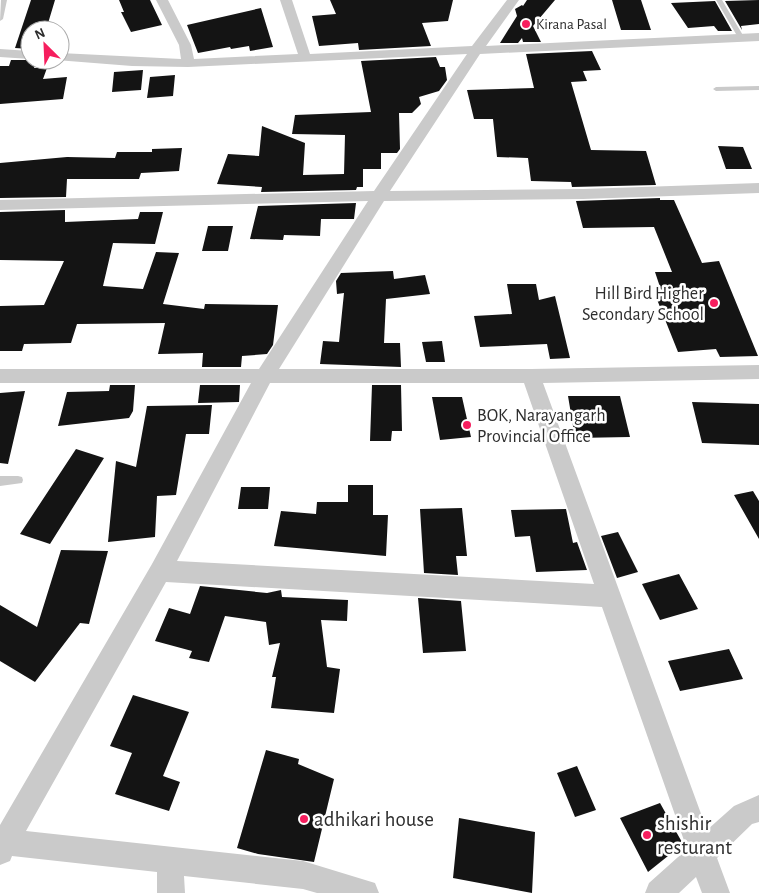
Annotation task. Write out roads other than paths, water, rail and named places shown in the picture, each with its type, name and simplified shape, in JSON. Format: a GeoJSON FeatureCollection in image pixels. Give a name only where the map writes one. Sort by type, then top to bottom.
{"type":"FeatureCollection","features":[{"type":"Feature","properties":{"kind":"street"},"geometry":{"type":"LineString","coordinates":[[162,0],[185,45],[188,63]]}},
{"type":"Feature","properties":{"kind":"street"},"geometry":{"type":"LineString","coordinates":[[286,0],[305,57]]}},
{"type":"Feature","properties":{"kind":"street"},"geometry":{"type":"LineString","coordinates":[[365,893],[303,875],[170,860],[3,847],[160,571],[265,375],[378,196],[512,0]]}},
{"type":"Feature","properties":{"kind":"street"},"geometry":{"type":"LineString","coordinates":[[70,58],[132,62],[188,63],[759,37]]}},
{"type":"Feature","properties":{"kind":"street"},"geometry":{"type":"LineString","coordinates":[[0,52],[20,54]]}},
{"type":"Feature","properties":{"kind":"street"},"geometry":{"type":"LineString","coordinates":[[0,205],[378,196],[583,194],[759,188]]}},
{"type":"Feature","properties":{"kind":"street"},"geometry":{"type":"LineString","coordinates":[[0,376],[531,376],[759,372]]}},
{"type":"Feature","properties":{"kind":"street"},"geometry":{"type":"LineString","coordinates":[[531,376],[608,596],[716,893]]}},
{"type":"Feature","properties":{"kind":"street"},"geometry":{"type":"LineString","coordinates":[[160,571],[608,596]]}},
{"type":"Feature","properties":{"kind":"street"},"geometry":{"type":"LineString","coordinates":[[659,893],[743,815],[759,808]]}},
{"type":"Feature","properties":{"kind":"street"},"geometry":{"type":"LineString","coordinates":[[170,860],[170,893]]}},
{"type":"Feature","properties":{"kind":"lane"},"geometry":{"type":"LineString","coordinates":[[0,19],[4,0]]}},
{"type":"Feature","properties":{"kind":"lane"},"geometry":{"type":"LineString","coordinates":[[719,0],[731,19],[732,25],[741,37]]}},
{"type":"Feature","properties":{"kind":"lane"},"geometry":{"type":"LineString","coordinates":[[716,90],[759,88]]}},
{"type":"Feature","properties":{"kind":"lane"},"geometry":{"type":"LineString","coordinates":[[0,481],[18,480]]}},
{"type":"Feature","properties":{"kind":"place","name":"Kirana Pasal"},"geometry":{"type":"Point","coordinates":[526,24]}},
{"type":"Feature","properties":{"kind":"place","name":"Hill Bird Higher Secondary School"},"geometry":{"type":"Point","coordinates":[714,303]}},
{"type":"Feature","properties":{"kind":"place","name":"BOK, Narayangarh Provincial Office"},"geometry":{"type":"Point","coordinates":[467,425]}},
{"type":"Feature","properties":{"kind":"place","name":"adhikari house"},"geometry":{"type":"Point","coordinates":[304,819]}},
{"type":"Feature","properties":{"kind":"place","name":"shishir resturant"},"geometry":{"type":"Point","coordinates":[647,835]}}]}
